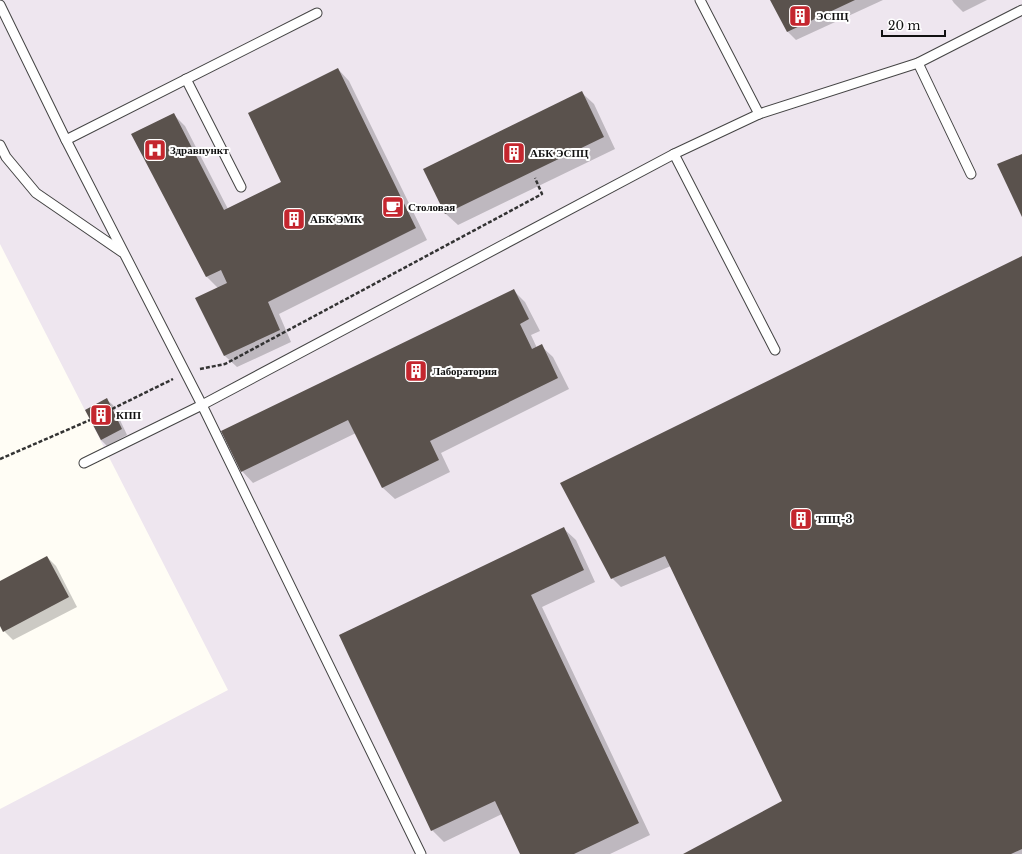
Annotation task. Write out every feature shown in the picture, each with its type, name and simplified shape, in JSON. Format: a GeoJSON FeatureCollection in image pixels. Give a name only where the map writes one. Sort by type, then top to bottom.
{"type":"FeatureCollection","features":[{"type":"Feature","properties":{"kind":"lane"},"geometry":{"type":"LineString","coordinates":[[700,0],[759,114]]}},
{"type":"Feature","properties":{"kind":"lane"},"geometry":{"type":"LineString","coordinates":[[0,5],[66,140],[186,372],[421,854]]}},
{"type":"Feature","properties":{"kind":"lane"},"geometry":{"type":"LineString","coordinates":[[84,463],[202,405],[674,154],[759,114],[918,62],[1022,10]]}},
{"type":"Feature","properties":{"kind":"lane"},"geometry":{"type":"LineString","coordinates":[[66,140],[317,13]]}},
{"type":"Feature","properties":{"kind":"lane"},"geometry":{"type":"LineString","coordinates":[[918,62],[971,174]]}},
{"type":"Feature","properties":{"kind":"lane"},"geometry":{"type":"LineString","coordinates":[[186,79],[241,187]]}},
{"type":"Feature","properties":{"kind":"lane"},"geometry":{"type":"LineString","coordinates":[[0,145],[6,157],[36,193],[124,253]]}},
{"type":"Feature","properties":{"kind":"lane"},"geometry":{"type":"LineString","coordinates":[[674,154],[775,350]]}},
{"type":"Feature","properties":{"kind":"path"},"geometry":{"type":"LineString","coordinates":[[112,409],[186,372],[225,364],[542,194],[535,178]]}},
{"type":"Feature","properties":{"kind":"path"},"geometry":{"type":"LineString","coordinates":[[0,459],[90,420]]}},
{"type":"Feature","properties":{"kind":"shaded area"},"geometry":{"type":"Polygon","coordinates":[[[0,0],[1022,0],[1022,854],[0,854],[0,809],[228,690],[0,244],[0,0]]]}},
{"type":"Feature","properties":{"kind":"building","name":"ЭСПЦ"},"geometry":{"type":"Polygon","coordinates":[[[770,0],[855,0],[787,32],[770,0]]]}},
{"type":"Feature","properties":{"kind":"building","name":"АБК ЭМК"},"geometry":{"type":"Polygon","coordinates":[[[338,68],[416,228],[268,302],[280,330],[224,356],[195,298],[227,283],[221,270],[206,277],[131,134],[174,113],[224,210],[281,182],[248,113],[338,68]]]}},
{"type":"Feature","properties":{"kind":"building","name":"АБК ЭСПЦ"},"geometry":{"type":"Polygon","coordinates":[[[582,91],[604,137],[445,214],[423,169],[582,91]]]}},
{"type":"Feature","properties":{"kind":"building"},"geometry":{"type":"Polygon","coordinates":[[[1022,154],[1022,217],[997,164],[1022,154]]]}},
{"type":"Feature","properties":{"kind":"building","name":"ТПЦ-3"},"geometry":{"type":"Polygon","coordinates":[[[1022,256],[1022,849],[1011,854],[683,854],[782,801],[665,556],[611,579],[560,483],[1022,256]]]}},
{"type":"Feature","properties":{"kind":"building","name":"Лаборатория"},"geometry":{"type":"Polygon","coordinates":[[[514,289],[529,319],[520,324],[532,349],[542,344],[558,378],[430,441],[439,460],[382,488],[348,420],[241,472],[221,431],[514,289]]]}},
{"type":"Feature","properties":{"kind":"building","name":"КПП"},"geometry":{"type":"Polygon","coordinates":[[[107,398],[122,429],[101,440],[85,410],[107,398]]]}},
{"type":"Feature","properties":{"kind":"building"},"geometry":{"type":"Polygon","coordinates":[[[564,527],[584,570],[531,595],[639,823],[574,854],[520,854],[495,801],[431,831],[339,635],[564,527]]]}},
{"type":"Feature","properties":{"kind":"building"},"geometry":{"type":"Polygon","coordinates":[[[47,556],[69,597],[3,632],[0,626],[0,581],[47,556]]]}},
{"type":"Feature","properties":{"kind":"place","name":"ЭСПЦ"},"geometry":{"type":"Point","coordinates":[800,16]}},
{"type":"Feature","properties":{"kind":"place","name":"Здравпункт"},"geometry":{"type":"Point","coordinates":[155,150]}},
{"type":"Feature","properties":{"kind":"place","name":"АБК ЭСПЦ"},"geometry":{"type":"Point","coordinates":[514,153]}},
{"type":"Feature","properties":{"kind":"place","name":"Столовая"},"geometry":{"type":"Point","coordinates":[393,207]}},
{"type":"Feature","properties":{"kind":"place","name":"АБК ЭМК"},"geometry":{"type":"Point","coordinates":[294,219]}},
{"type":"Feature","properties":{"kind":"place","name":"Лаборатория"},"geometry":{"type":"Point","coordinates":[416,371]}},
{"type":"Feature","properties":{"kind":"place","name":"КПП"},"geometry":{"type":"Point","coordinates":[101,415]}},
{"type":"Feature","properties":{"kind":"place","name":"ТПЦ-3"},"geometry":{"type":"Point","coordinates":[801,519]}}]}
